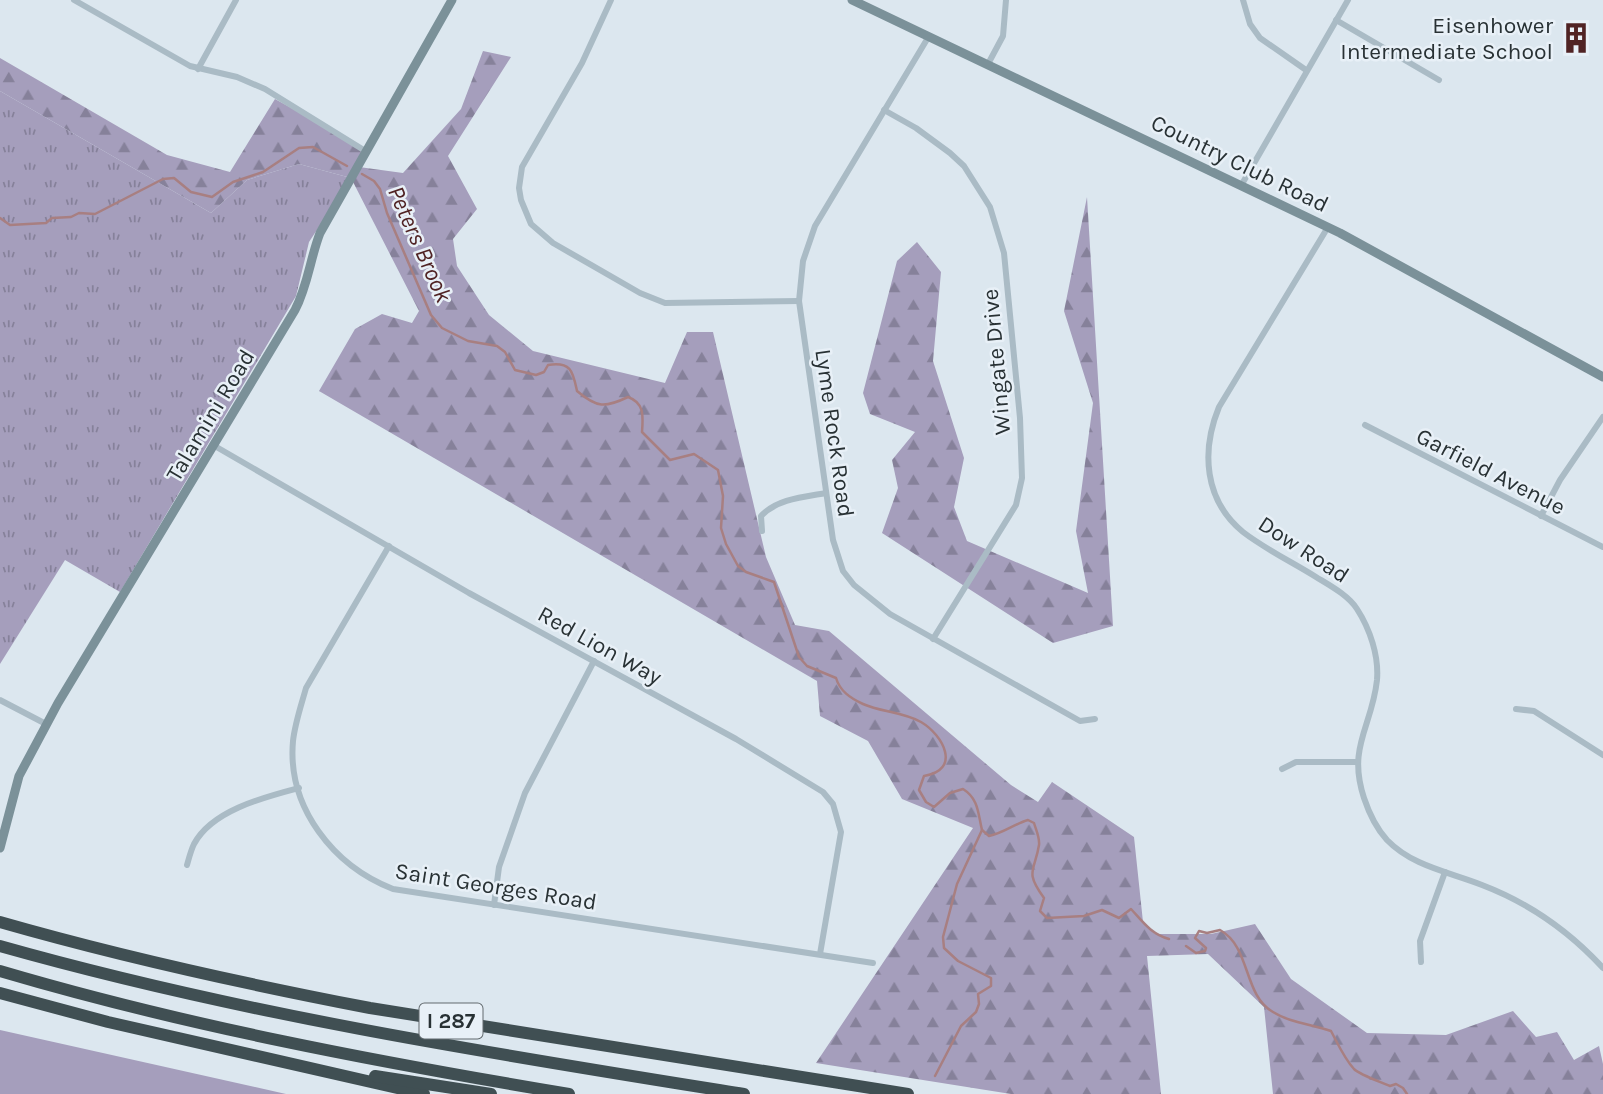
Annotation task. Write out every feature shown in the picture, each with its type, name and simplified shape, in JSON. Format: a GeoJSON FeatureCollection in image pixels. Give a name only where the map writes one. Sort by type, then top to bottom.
{"type":"FeatureCollection","features":[{"type":"Feature","properties":{"kind":"highway","name":"I 287"},"geometry":{"type":"LineString","coordinates":[[0,922],[205,975],[358,1005],[908,1094]]}},
{"type":"Feature","properties":{"kind":"highway","name":"I 287"},"geometry":{"type":"LineString","coordinates":[[0,946],[198,997],[295,1017],[744,1094]]}},
{"type":"Feature","properties":{"kind":"highway","name":"I 287"},"geometry":{"type":"LineString","coordinates":[[0,971],[208,1024],[446,1073],[569,1094]]}},
{"type":"Feature","properties":{"kind":"highway"},"geometry":{"type":"LineString","coordinates":[[0,993],[108,1023],[424,1094]]}},
{"type":"Feature","properties":{"kind":"highway"},"geometry":{"type":"LineString","coordinates":[[333,1073],[355,1072],[491,1094]]}},
{"type":"Feature","properties":{"kind":"street"},"geometry":{"type":"LineString","coordinates":[[74,0],[190,66],[236,77],[265,89],[367,152]]}},
{"type":"Feature","properties":{"kind":"street"},"geometry":{"type":"LineString","coordinates":[[198,69],[236,0]]}},
{"type":"Feature","properties":{"kind":"street","name":"Talamini Road"},"geometry":{"type":"LineString","coordinates":[[0,848],[19,776],[46,724],[295,310],[306,284],[320,233],[452,0]]}},
{"type":"Feature","properties":{"kind":"street"},"geometry":{"type":"LineString","coordinates":[[611,0],[582,62],[522,167],[519,188],[521,201],[531,224],[553,243],[640,293],[665,303],[799,301]]}},
{"type":"Feature","properties":{"kind":"street","name":"Country Club Road"},"geometry":{"type":"LineString","coordinates":[[852,0],[1328,227],[1603,377]]}},
{"type":"Feature","properties":{"kind":"street"},"geometry":{"type":"LineString","coordinates":[[988,64],[1003,36],[1006,0]]}},
{"type":"Feature","properties":{"kind":"street"},"geometry":{"type":"LineString","coordinates":[[1243,0],[1250,23],[1260,38],[1306,70]]}},
{"type":"Feature","properties":{"kind":"street"},"geometry":{"type":"LineString","coordinates":[[1242,184],[1348,0]]}},
{"type":"Feature","properties":{"kind":"street"},"geometry":{"type":"LineString","coordinates":[[1336,20],[1439,80]]}},
{"type":"Feature","properties":{"kind":"street","name":"Lyme Rock Road"},"geometry":{"type":"LineString","coordinates":[[929,36],[808,240],[803,261],[799,301],[838,559],[853,585],[890,614],[1080,721],[1095,719]]}},
{"type":"Feature","properties":{"kind":"street","name":"Wingate Drive"},"geometry":{"type":"LineString","coordinates":[[884,110],[916,128],[950,153],[964,166],[990,207],[1004,253],[1017,391],[1022,478],[1016,505],[933,639]]}},
{"type":"Feature","properties":{"kind":"street","name":"Dow Road"},"geometry":{"type":"LineString","coordinates":[[1328,227],[1219,407],[1211,427],[1207,464],[1213,490],[1219,503],[1242,531],[1320,580],[1348,599],[1357,609],[1371,639],[1377,667],[1373,697],[1357,762],[1358,780],[1368,810],[1379,830],[1399,851],[1417,862],[1518,901],[1557,925],[1580,943],[1603,968]]}},
{"type":"Feature","properties":{"kind":"street"},"geometry":{"type":"LineString","coordinates":[[1541,516],[1560,480],[1603,417]]}},
{"type":"Feature","properties":{"kind":"street","name":"Garfield Avenue"},"geometry":{"type":"LineString","coordinates":[[1364,425],[1603,547]]}},
{"type":"Feature","properties":{"kind":"street","name":"Red Lion Way"},"geometry":{"type":"LineString","coordinates":[[213,445],[389,547],[736,739],[823,792],[832,804],[841,832],[820,954]]}},
{"type":"Feature","properties":{"kind":"street"},"geometry":{"type":"LineString","coordinates":[[762,531],[761,516],[769,508],[787,500],[826,493]]}},
{"type":"Feature","properties":{"kind":"street","name":"Saint Georges Road"},"geometry":{"type":"LineString","coordinates":[[389,547],[306,688],[293,743],[299,788],[313,825],[338,856],[363,875],[393,889],[873,963]]}},
{"type":"Feature","properties":{"kind":"street"},"geometry":{"type":"LineString","coordinates":[[494,905],[499,867],[525,793],[594,661]]}},
{"type":"Feature","properties":{"kind":"street"},"geometry":{"type":"LineString","coordinates":[[0,700],[46,724]]}},
{"type":"Feature","properties":{"kind":"street"},"geometry":{"type":"LineString","coordinates":[[1516,709],[1534,711],[1603,755]]}},
{"type":"Feature","properties":{"kind":"street"},"geometry":{"type":"LineString","coordinates":[[1282,769],[1296,762],[1357,762]]}},
{"type":"Feature","properties":{"kind":"street"},"geometry":{"type":"LineString","coordinates":[[187,865],[200,835],[220,819],[252,800],[299,788]]}},
{"type":"Feature","properties":{"kind":"street"},"geometry":{"type":"LineString","coordinates":[[1421,962],[1420,941],[1445,872]]}},
{"type":"Feature","properties":{"kind":"green space"},"geometry":{"type":"Polygon","coordinates":[[[483,51],[511,57],[448,156],[477,209],[453,239],[457,266],[489,315],[533,351],[665,383],[687,332],[713,332],[766,557],[795,625],[829,631],[1011,785],[1038,802],[1052,782],[1134,837],[1143,922],[1155,934],[1211,934],[1255,924],[1291,979],[1367,1033],[1446,1035],[1513,1011],[1536,1037],[1557,1032],[1574,1060],[1599,1046],[1603,1064],[1603,1094],[1273,1094],[1264,1007],[1208,954],[1147,956],[1161,1094],[1011,1094],[816,1063],[973,828],[902,799],[868,741],[820,716],[817,681],[319,391],[355,329],[382,314],[412,323],[419,311],[351,178],[299,164],[247,180],[211,213],[0,91],[0,58],[167,155],[230,172],[275,99],[368,150],[359,167],[403,173],[461,109],[483,51]]]}},
{"type":"Feature","properties":{"kind":"green space"},"geometry":{"type":"Polygon","coordinates":[[[0,91],[211,213],[247,180],[299,164],[351,178],[309,242],[296,296],[120,592],[65,560],[0,664],[0,91]]]}},
{"type":"Feature","properties":{"kind":"green space"},"geometry":{"type":"Polygon","coordinates":[[[1087,197],[1113,626],[1053,643],[882,533],[898,488],[892,460],[915,432],[870,414],[863,393],[897,261],[917,242],[941,272],[933,361],[964,458],[954,507],[967,541],[1088,593],[1076,531],[1093,403],[1064,311],[1087,197]]]}},
{"type":"Feature","properties":{"kind":"green space"},"geometry":{"type":"Polygon","coordinates":[[[0,1030],[286,1094],[0,1094],[0,1030]]]}},
{"type":"Feature","properties":{"kind":"waterway","name":"Peters Brook"},"geometry":{"type":"LineString","coordinates":[[0,218],[10,225],[46,223],[52,218],[71,217],[79,213],[95,214],[163,179],[174,178],[191,192],[212,197],[233,182],[263,172],[299,148],[313,147],[347,166]]}},
{"type":"Feature","properties":{"kind":"waterway","name":"Peters Brook"},"geometry":{"type":"LineString","coordinates":[[362,174],[374,181],[380,189],[387,213],[431,315],[442,328],[468,341],[497,346],[505,352],[515,370],[536,375],[544,372],[548,365],[567,367],[577,391],[590,401],[607,404],[628,397],[634,400],[642,411],[642,432],[670,460],[694,454],[718,470],[723,496],[721,528],[726,544],[738,566],[746,572],[774,582],[799,657],[807,666],[836,678],[843,690],[854,699],[870,707],[921,722],[942,743],[946,760],[943,767],[924,776],[919,790],[926,802],[934,807],[950,793],[963,789],[975,802],[982,830],[989,836],[1028,820],[1034,823],[1039,842],[1032,871],[1034,882],[1044,898],[1040,911],[1047,918],[1084,916],[1102,910],[1119,918],[1131,909],[1152,931],[1169,939]]}},
{"type":"Feature","properties":{"kind":"waterway"},"geometry":{"type":"LineString","coordinates":[[935,1076],[961,1026],[976,1012],[978,994],[991,986],[991,978],[958,961],[944,948],[943,937],[957,884],[982,830]]}},
{"type":"Feature","properties":{"kind":"waterway","name":"Peters Brook"},"geometry":{"type":"LineString","coordinates":[[1186,946],[1196,953],[1205,951],[1206,948],[1195,938],[1199,931],[1207,933],[1220,930],[1237,948],[1256,994],[1263,1004],[1287,1019],[1331,1031],[1354,1069],[1390,1086],[1396,1084],[1407,1094]]}},
{"type":"Feature","properties":{"kind":"place","name":"Eisenhower Intermediate School"},"geometry":{"type":"Point","coordinates":[1576,38]}}]}
